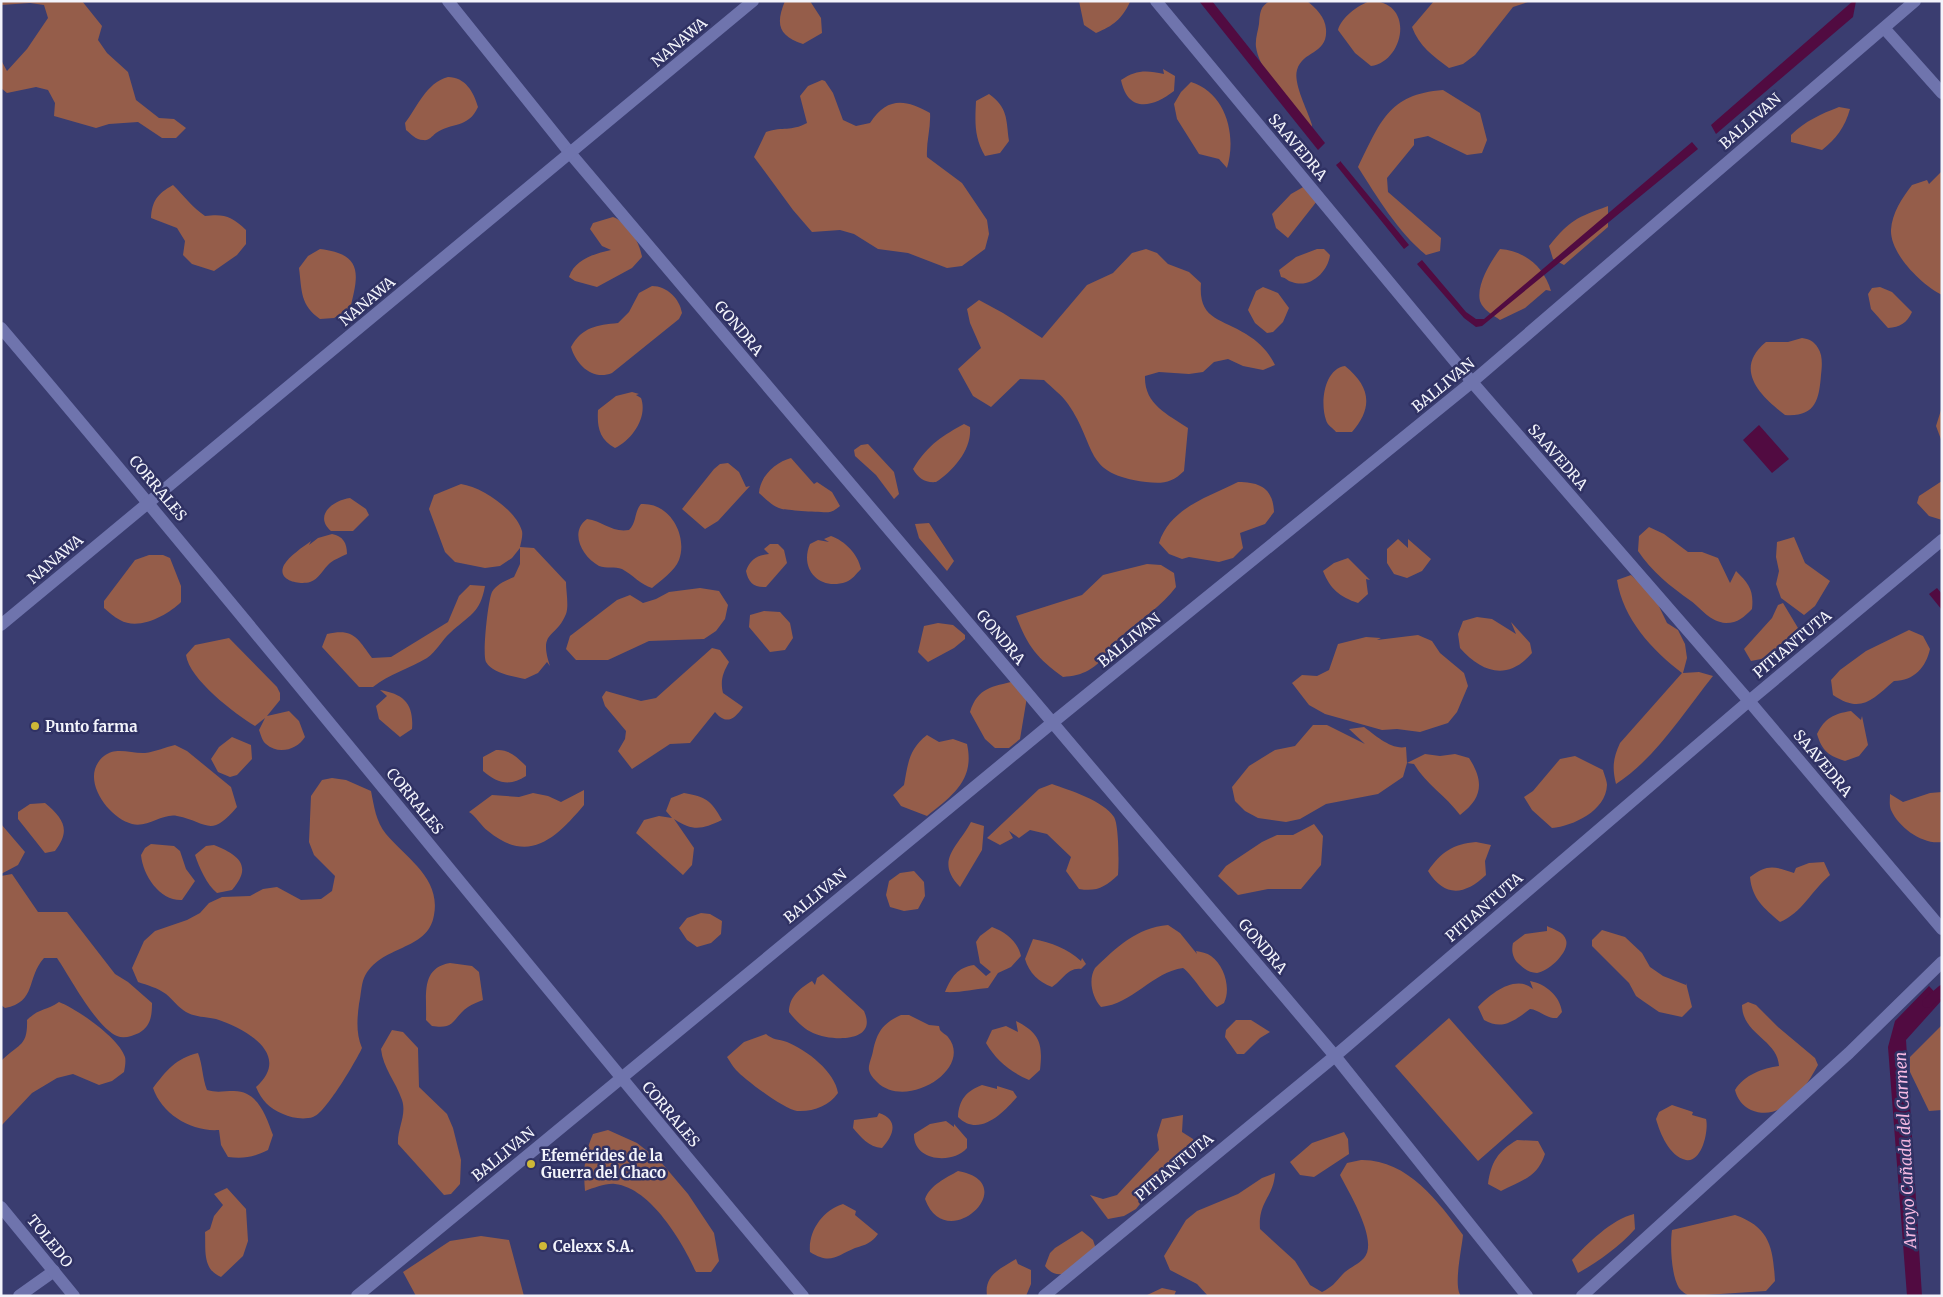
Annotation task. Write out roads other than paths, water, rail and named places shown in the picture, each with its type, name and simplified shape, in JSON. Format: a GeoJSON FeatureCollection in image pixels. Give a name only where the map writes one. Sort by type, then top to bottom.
{"type":"FeatureCollection","features":[{"type":"Feature","properties":{"kind":"street","name":"GONDRA"},"geometry":{"type":"LineString","coordinates":[[448,1],[570,153],[1335,1056],[1527,1296]]}},
{"type":"Feature","properties":{"kind":"street","name":"NANAWA"},"geometry":{"type":"LineString","coordinates":[[1,625],[754,1]]}},
{"type":"Feature","properties":{"kind":"street","name":"SAAVEDRA"},"geometry":{"type":"LineString","coordinates":[[1156,1],[1472,382],[1749,701],[1942,929]]}},
{"type":"Feature","properties":{"kind":"street","name":"BALLIVAN"},"geometry":{"type":"LineString","coordinates":[[356,1296],[1052,723],[1472,382],[1884,28],[1901,6],[1915,1]]}},
{"type":"Feature","properties":{"kind":"street"},"geometry":{"type":"LineString","coordinates":[[1884,28],[1942,93]]}},
{"type":"Feature","properties":{"kind":"street","name":"CORRALES"},"geometry":{"type":"LineString","coordinates":[[1,328],[149,502],[620,1078],[803,1296]]}},
{"type":"Feature","properties":{"kind":"street","name":"PITIANTUTA"},"geometry":{"type":"LineString","coordinates":[[1044,1296],[1335,1056],[1749,701],[1942,540]]}},
{"type":"Feature","properties":{"kind":"street"},"geometry":{"type":"LineString","coordinates":[[1582,1296],[1849,1053],[1942,962]]}},
{"type":"Feature","properties":{"kind":"street","name":"TOLEDO"},"geometry":{"type":"LineString","coordinates":[[1,1207],[74,1296]]}},
{"type":"Feature","properties":{"kind":"street"},"geometry":{"type":"LineString","coordinates":[[19,1296],[54,1271]]}},
{"type":"Feature","properties":{"kind":"water"},"geometry":{"type":"Polygon","coordinates":[[[1199,1],[1212,1],[1325,143],[1318,150],[1199,1]]]}},
{"type":"Feature","properties":{"kind":"water"},"geometry":{"type":"Polygon","coordinates":[[[1853,1],[1856,1],[1853,17],[1716,134],[1711,125],[1853,1]]]}},
{"type":"Feature","properties":{"kind":"water"},"geometry":{"type":"Polygon","coordinates":[[[1692,142],[1698,149],[1482,326],[1476,327],[1464,318],[1417,264],[1422,260],[1466,312],[1476,319],[1484,319],[1692,142]]]}},
{"type":"Feature","properties":{"kind":"water"},"geometry":{"type":"Polygon","coordinates":[[[1341,161],[1409,245],[1404,249],[1336,165],[1341,161]]]}},
{"type":"Feature","properties":{"kind":"water"},"geometry":{"type":"Polygon","coordinates":[[[1759,425],[1789,459],[1772,473],[1743,440],[1759,425]]]}},
{"type":"Feature","properties":{"kind":"water"},"geometry":{"type":"Polygon","coordinates":[[[1937,588],[1942,594],[1942,610],[1929,594],[1937,588]]]}},
{"type":"Feature","properties":{"kind":"water"},"geometry":{"type":"Polygon","coordinates":[[[1929,986],[1942,1000],[1906,1040],[1922,1296],[1907,1296],[1888,1047],[1895,1021],[1929,986]]]}},
{"type":"Feature","properties":{"kind":"waterway","name":"Arroyo Cañada del Carmen"},"geometry":{"type":"LineString","coordinates":[[1927,1003],[1942,990]]}},
{"type":"Feature","properties":{"kind":"place","name":"Punto farma"},"geometry":{"type":"Point","coordinates":[35,726]}},
{"type":"Feature","properties":{"kind":"place","name":"Efemérides de la Guerra del Chaco"},"geometry":{"type":"Point","coordinates":[531,1164]}},
{"type":"Feature","properties":{"kind":"place","name":"Celexx S.A."},"geometry":{"type":"Point","coordinates":[543,1246]}}]}
